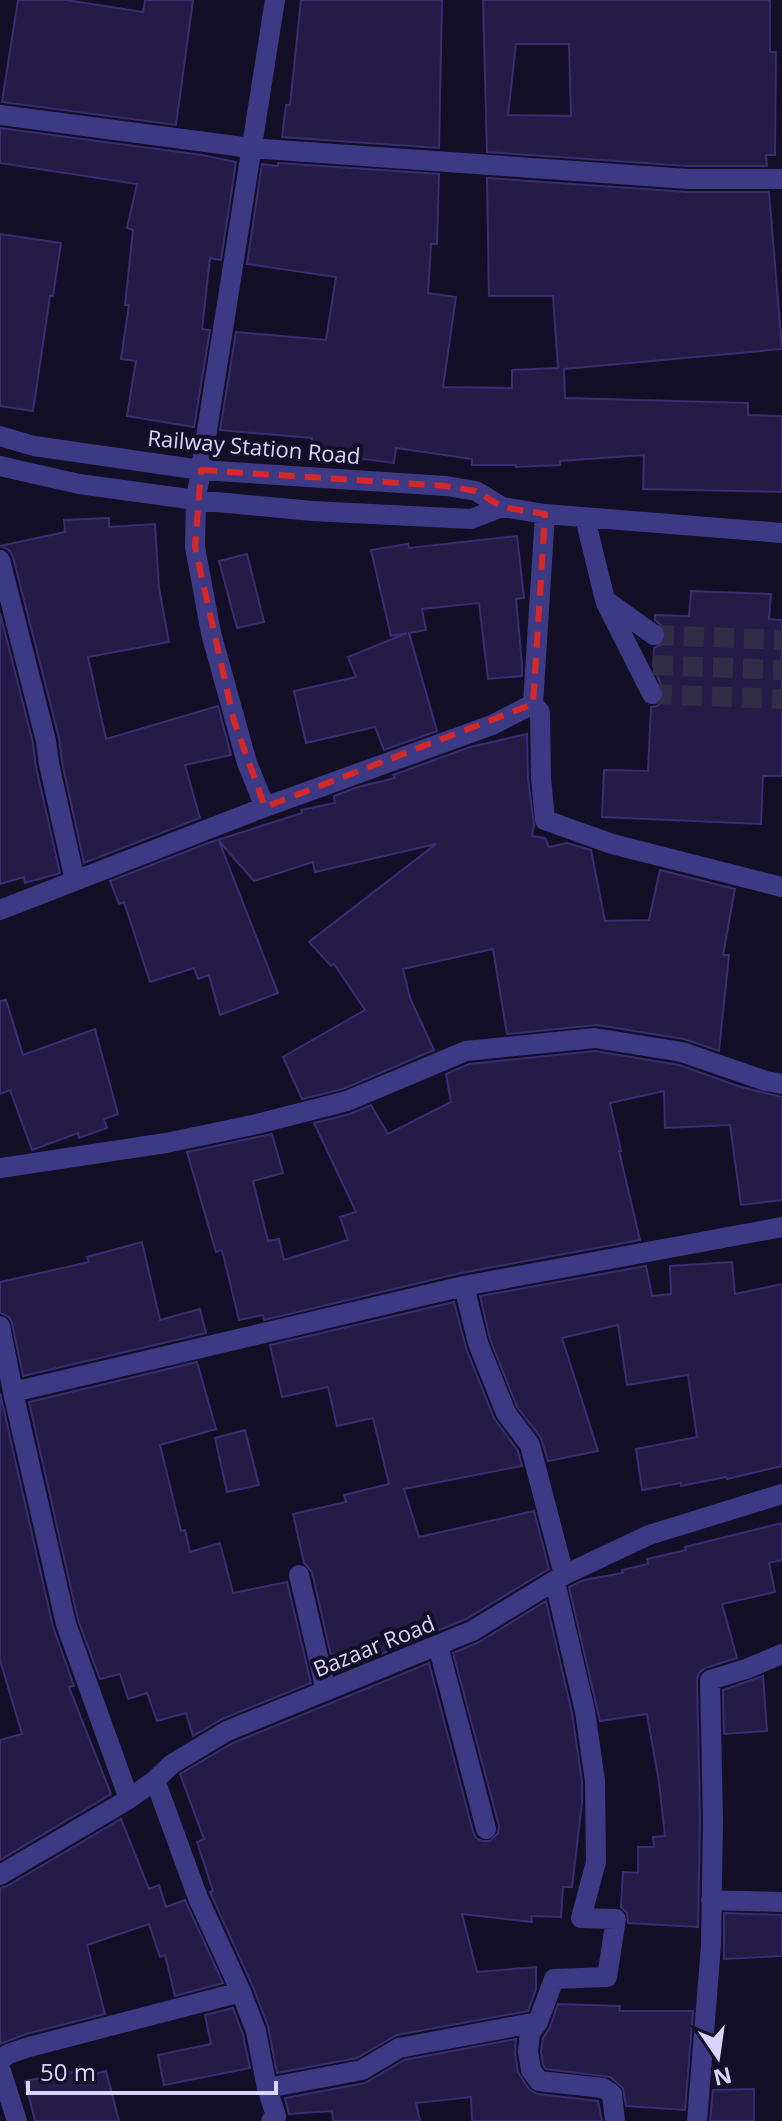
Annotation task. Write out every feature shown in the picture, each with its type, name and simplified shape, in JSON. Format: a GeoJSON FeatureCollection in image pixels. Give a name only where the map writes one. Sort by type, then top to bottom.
{"type":"FeatureCollection","features":[{"type":"Feature","properties":{"kind":"street"},"geometry":{"type":"LineString","coordinates":[[265,807],[247,763],[211,633],[195,547],[196,500],[275,0]]}},
{"type":"Feature","properties":{"kind":"street"},"geometry":{"type":"LineString","coordinates":[[0,115],[251,148],[688,179],[782,179]]}},
{"type":"Feature","properties":{"kind":"street","name":"Railway Station Road"},"geometry":{"type":"LineString","coordinates":[[0,436],[34,446],[201,470],[446,486],[476,491],[502,507],[545,514],[782,533]]}},
{"type":"Feature","properties":{"kind":"street","name":"Railway Station Road"},"geometry":{"type":"LineString","coordinates":[[0,466],[79,484],[196,500],[312,511],[471,519],[502,507]]}},
{"type":"Feature","properties":{"kind":"street"},"geometry":{"type":"LineString","coordinates":[[545,514],[533,704],[540,712],[545,820],[612,844],[782,887]]}},
{"type":"Feature","properties":{"kind":"street"},"geometry":{"type":"LineString","coordinates":[[585,518],[605,600],[652,694]]}},
{"type":"Feature","properties":{"kind":"street"},"geometry":{"type":"LineString","coordinates":[[0,560],[46,741],[75,881]]}},
{"type":"Feature","properties":{"kind":"street"},"geometry":{"type":"LineString","coordinates":[[605,600],[654,635]]}},
{"type":"Feature","properties":{"kind":"street"},"geometry":{"type":"LineString","coordinates":[[605,600],[653,665]]}},
{"type":"Feature","properties":{"kind":"street"},"geometry":{"type":"LineString","coordinates":[[0,910],[265,807],[492,725],[533,704]]}},
{"type":"Feature","properties":{"kind":"street"},"geometry":{"type":"LineString","coordinates":[[0,1168],[166,1143],[257,1124],[347,1101],[466,1051],[595,1038],[682,1052],[782,1084]]}},
{"type":"Feature","properties":{"kind":"street"},"geometry":{"type":"LineString","coordinates":[[13,1392],[464,1286],[782,1227]]}},
{"type":"Feature","properties":{"kind":"street"},"geometry":{"type":"LineString","coordinates":[[464,1286],[478,1343],[506,1413],[530,1445],[585,1711],[595,1781],[596,1862],[581,1918],[616,1919],[607,1977],[554,1979],[538,2022],[530,2033],[528,2052],[531,2070],[539,2081],[603,2088],[612,2094],[615,2121]]}},
{"type":"Feature","properties":{"kind":"street"},"geometry":{"type":"LineString","coordinates":[[0,1326],[66,1624],[129,1799]]}},
{"type":"Feature","properties":{"kind":"street"},"geometry":{"type":"LineString","coordinates":[[0,1429],[21,1422]]}},
{"type":"Feature","properties":{"kind":"street","name":"Bazaar Road"},"geometry":{"type":"LineString","coordinates":[[0,1875],[129,1799],[172,1764],[227,1731],[472,1631],[559,1578],[649,1535],[782,1494]]}},
{"type":"Feature","properties":{"kind":"street"},"geometry":{"type":"LineString","coordinates":[[299,1575],[326,1691]]}},
{"type":"Feature","properties":{"kind":"street"},"geometry":{"type":"LineString","coordinates":[[438,1645],[486,1829]]}},
{"type":"Feature","properties":{"kind":"street"},"geometry":{"type":"LineString","coordinates":[[697,2121],[711,1945],[713,1820],[710,1680],[782,1654]]}},
{"type":"Feature","properties":{"kind":"street"},"geometry":{"type":"LineString","coordinates":[[155,1780],[198,1898],[256,2031],[276,2116],[271,2121]]}},
{"type":"Feature","properties":{"kind":"street"},"geometry":{"type":"LineString","coordinates":[[711,1900],[782,1902]]}},
{"type":"Feature","properties":{"kind":"street"},"geometry":{"type":"LineString","coordinates":[[0,2060],[29,2047],[241,1992]]}},
{"type":"Feature","properties":{"kind":"street"},"geometry":{"type":"LineString","coordinates":[[267,2088],[362,2070],[399,2048],[538,2022]]}},
{"type":"Feature","properties":{"kind":"street"},"geometry":{"type":"LineString","coordinates":[[0,2068],[17,2121]]}},
{"type":"Feature","properties":{"kind":"highlighted area"},"geometry":{"type":"Polygon","coordinates":[[[201,470],[446,486],[476,491],[502,507],[545,514],[533,704],[265,807],[234,721],[195,547],[201,470]]]}},
{"type":"Feature","properties":{"kind":"building"},"geometry":{"type":"Polygon","coordinates":[[[18,0],[66,0],[143,12],[145,0],[193,0],[176,125],[2,102],[18,0]]]}},
{"type":"Feature","properties":{"kind":"building"},"geometry":{"type":"Polygon","coordinates":[[[301,0],[442,0],[439,148],[282,137],[286,105],[290,105],[301,0]]]}},
{"type":"Feature","properties":{"kind":"building"},"geometry":{"type":"Polygon","coordinates":[[[483,0],[770,0],[770,52],[776,52],[775,155],[766,155],[767,166],[688,166],[487,152],[483,0]],[[516,44],[508,115],[571,116],[569,44],[516,44]]]}},
{"type":"Feature","properties":{"kind":"building"},"geometry":{"type":"Polygon","coordinates":[[[0,128],[236,162],[221,260],[210,258],[202,329],[210,330],[194,427],[127,416],[136,361],[121,359],[129,305],[125,305],[133,230],[127,228],[137,184],[0,163],[0,128]]]}},
{"type":"Feature","properties":{"kind":"building"},"geometry":{"type":"Polygon","coordinates":[[[278,163],[439,174],[437,244],[431,244],[428,293],[456,297],[443,387],[512,388],[512,370],[558,368],[553,296],[489,296],[487,178],[687,192],[769,192],[782,349],[564,369],[565,398],[748,403],[748,415],[782,416],[782,492],[643,489],[644,455],[516,467],[472,465],[472,459],[396,448],[394,463],[310,452],[312,438],[220,430],[236,332],[326,340],[336,277],[247,264],[262,164],[278,166],[278,163]]]}},
{"type":"Feature","properties":{"kind":"building"},"geometry":{"type":"Polygon","coordinates":[[[0,234],[61,243],[33,411],[0,406],[0,234]]]}},
{"type":"Feature","properties":{"kind":"building"},"geometry":{"type":"Polygon","coordinates":[[[109,518],[109,527],[155,524],[159,588],[169,642],[88,657],[106,739],[218,706],[231,755],[185,765],[200,818],[84,863],[59,738],[13,557],[9,550],[0,546],[65,532],[64,520],[109,518]]]}},
{"type":"Feature","properties":{"kind":"building"},"geometry":{"type":"Polygon","coordinates":[[[517,536],[524,598],[516,599],[522,676],[488,679],[479,603],[422,609],[426,630],[409,633],[437,731],[384,750],[375,727],[306,743],[294,691],[356,677],[348,657],[407,633],[391,636],[371,550],[408,544],[409,548],[517,536]]]}},
{"type":"Feature","properties":{"kind":"building"},"geometry":{"type":"Polygon","coordinates":[[[247,554],[264,622],[237,628],[219,561],[247,554]]]}},
{"type":"Feature","properties":{"kind":"building"},"geometry":{"type":"Polygon","coordinates":[[[691,591],[771,594],[769,619],[782,620],[782,776],[763,776],[761,824],[602,817],[604,770],[648,771],[651,707],[662,702],[665,694],[653,666],[654,648],[664,643],[667,635],[655,620],[655,615],[689,616],[691,591]]]}},
{"type":"Feature","properties":{"kind":"building"},"geometry":{"type":"Polygon","coordinates":[[[0,613],[33,743],[60,873],[25,883],[24,877],[0,884],[0,613]]]}},
{"type":"Feature","properties":{"kind":"building"},"geometry":{"type":"Polygon","coordinates":[[[527,734],[528,779],[534,825],[532,836],[545,838],[549,847],[567,843],[591,850],[605,921],[649,920],[660,870],[735,889],[723,955],[729,955],[719,1051],[684,1039],[597,1025],[507,1034],[493,949],[403,969],[410,998],[434,1050],[343,1089],[302,1099],[283,1057],[365,1010],[334,964],[331,966],[309,942],[436,844],[315,872],[313,862],[254,881],[219,841],[278,993],[220,1015],[209,975],[198,979],[194,968],[150,982],[124,902],[119,904],[110,881],[208,843],[302,813],[301,810],[335,803],[334,796],[395,778],[393,775],[470,747],[527,734]]]}},
{"type":"Feature","properties":{"kind":"building"},"geometry":{"type":"Polygon","coordinates":[[[6,1000],[23,1055],[95,1029],[118,1114],[104,1119],[107,1128],[79,1138],[78,1133],[32,1150],[10,1090],[0,1094],[0,1001],[6,1000]]]}},
{"type":"Feature","properties":{"kind":"building"},"geometry":{"type":"Polygon","coordinates":[[[595,1051],[679,1065],[741,1087],[782,1097],[782,1200],[741,1205],[730,1125],[665,1128],[664,1091],[610,1103],[640,1240],[461,1273],[264,1320],[263,1315],[239,1320],[222,1250],[216,1252],[187,1152],[272,1134],[283,1173],[253,1181],[268,1241],[279,1239],[284,1260],[348,1240],[340,1217],[356,1212],[314,1123],[371,1105],[388,1134],[451,1102],[446,1074],[469,1064],[595,1051]]]}},
{"type":"Feature","properties":{"kind":"building"},"geometry":{"type":"Polygon","coordinates":[[[142,1242],[160,1320],[200,1309],[206,1333],[23,1376],[12,1323],[9,1317],[0,1313],[0,1282],[89,1262],[87,1257],[142,1242]]]}},
{"type":"Feature","properties":{"kind":"building"},"geometry":{"type":"Polygon","coordinates":[[[732,1262],[735,1294],[782,1284],[782,1466],[727,1479],[642,1490],[636,1449],[697,1437],[688,1375],[627,1385],[618,1325],[562,1338],[598,1451],[548,1461],[541,1438],[517,1407],[490,1339],[480,1296],[646,1266],[652,1296],[671,1294],[670,1266],[732,1262]]]}},
{"type":"Feature","properties":{"kind":"building"},"geometry":{"type":"Polygon","coordinates":[[[454,1302],[466,1348],[494,1418],[518,1451],[522,1466],[404,1489],[419,1537],[534,1511],[549,1569],[466,1619],[335,1673],[312,1572],[304,1563],[293,1514],[346,1502],[344,1495],[389,1484],[373,1418],[337,1426],[328,1387],[282,1397],[270,1345],[454,1302]]]}},
{"type":"Feature","properties":{"kind":"building"},"geometry":{"type":"Polygon","coordinates":[[[197,1362],[216,1429],[160,1445],[181,1531],[185,1530],[190,1552],[220,1543],[233,1593],[287,1582],[311,1683],[222,1719],[193,1736],[186,1713],[157,1721],[147,1693],[128,1699],[120,1674],[100,1679],[78,1620],[29,1402],[197,1362]]]}},
{"type":"Feature","properties":{"kind":"building"},"geometry":{"type":"Polygon","coordinates":[[[0,1393],[53,1627],[74,1686],[69,1687],[111,1794],[0,1860],[0,1740],[22,1734],[0,1660],[0,1393]]]}},
{"type":"Feature","properties":{"kind":"building"},"geometry":{"type":"Polygon","coordinates":[[[245,1430],[259,1485],[227,1492],[215,1438],[245,1430]]]}},
{"type":"Feature","properties":{"kind":"building"},"geometry":{"type":"Polygon","coordinates":[[[782,1523],[782,1560],[769,1563],[775,1592],[722,1604],[737,1658],[705,1668],[697,1679],[700,1820],[698,1927],[628,1923],[627,1913],[621,1907],[623,1872],[638,1873],[638,1847],[654,1847],[653,1837],[665,1836],[659,1782],[647,1714],[600,1721],[569,1587],[584,1580],[623,1573],[622,1570],[648,1564],[647,1559],[686,1550],[685,1547],[782,1523]]]}},
{"type":"Feature","properties":{"kind":"building"},"geometry":{"type":"Polygon","coordinates":[[[546,1601],[572,1713],[582,1782],[572,1887],[563,1887],[561,1917],[531,1916],[532,1922],[462,1914],[477,1972],[536,1967],[536,1989],[528,2011],[397,2035],[357,2058],[277,2073],[268,2026],[210,1892],[213,1891],[197,1842],[204,1839],[180,1774],[233,1743],[429,1663],[473,1832],[476,1838],[490,1841],[498,1833],[499,1826],[453,1653],[479,1642],[546,1601]]]}},
{"type":"Feature","properties":{"kind":"building"},"geometry":{"type":"Polygon","coordinates":[[[763,1676],[767,1731],[724,1734],[723,1690],[763,1676]]]}},
{"type":"Feature","properties":{"kind":"building"},"geometry":{"type":"Polygon","coordinates":[[[121,1819],[149,1889],[159,1885],[166,1907],[185,1900],[223,1983],[175,1996],[165,1955],[160,1957],[149,1924],[87,1945],[105,2014],[26,2034],[0,2044],[0,1888],[121,1819]]]}},
{"type":"Feature","properties":{"kind":"building"},"geometry":{"type":"Polygon","coordinates":[[[724,1913],[782,1915],[782,1956],[724,1959],[724,1913]]]}},
{"type":"Feature","properties":{"kind":"building"},"geometry":{"type":"Polygon","coordinates":[[[558,2004],[620,2006],[619,2011],[693,2011],[685,2110],[626,2106],[623,2088],[610,2077],[546,2069],[541,2052],[543,2038],[558,2004]]]}},
{"type":"Feature","properties":{"kind":"building"},"geometry":{"type":"Polygon","coordinates":[[[233,2008],[250,2068],[164,2085],[158,2055],[211,2044],[205,2015],[233,2008]]]}},
{"type":"Feature","properties":{"kind":"building"},"geometry":{"type":"Polygon","coordinates":[[[516,2039],[518,2072],[529,2089],[538,2094],[598,2101],[602,2121],[472,2121],[471,2097],[416,2103],[420,2121],[333,2121],[332,2111],[289,2114],[285,2098],[365,2083],[404,2060],[516,2039]]]}},
{"type":"Feature","properties":{"kind":"building"},"geometry":{"type":"Polygon","coordinates":[[[90,2069],[91,2075],[106,2071],[119,2121],[35,2121],[25,2081],[90,2069]]]}},
{"type":"Feature","properties":{"kind":"building"},"geometry":{"type":"Polygon","coordinates":[[[754,2089],[754,2121],[710,2121],[713,2090],[754,2089]]]}},
{"type":"Feature","properties":{"kind":"tunnel"},"geometry":{"type":"LineString","coordinates":[[654,635],[782,640]]}},
{"type":"Feature","properties":{"kind":"tunnel"},"geometry":{"type":"LineString","coordinates":[[653,665],[782,670]]}},
{"type":"Feature","properties":{"kind":"tunnel"},"geometry":{"type":"LineString","coordinates":[[652,694],[782,699]]}}]}
